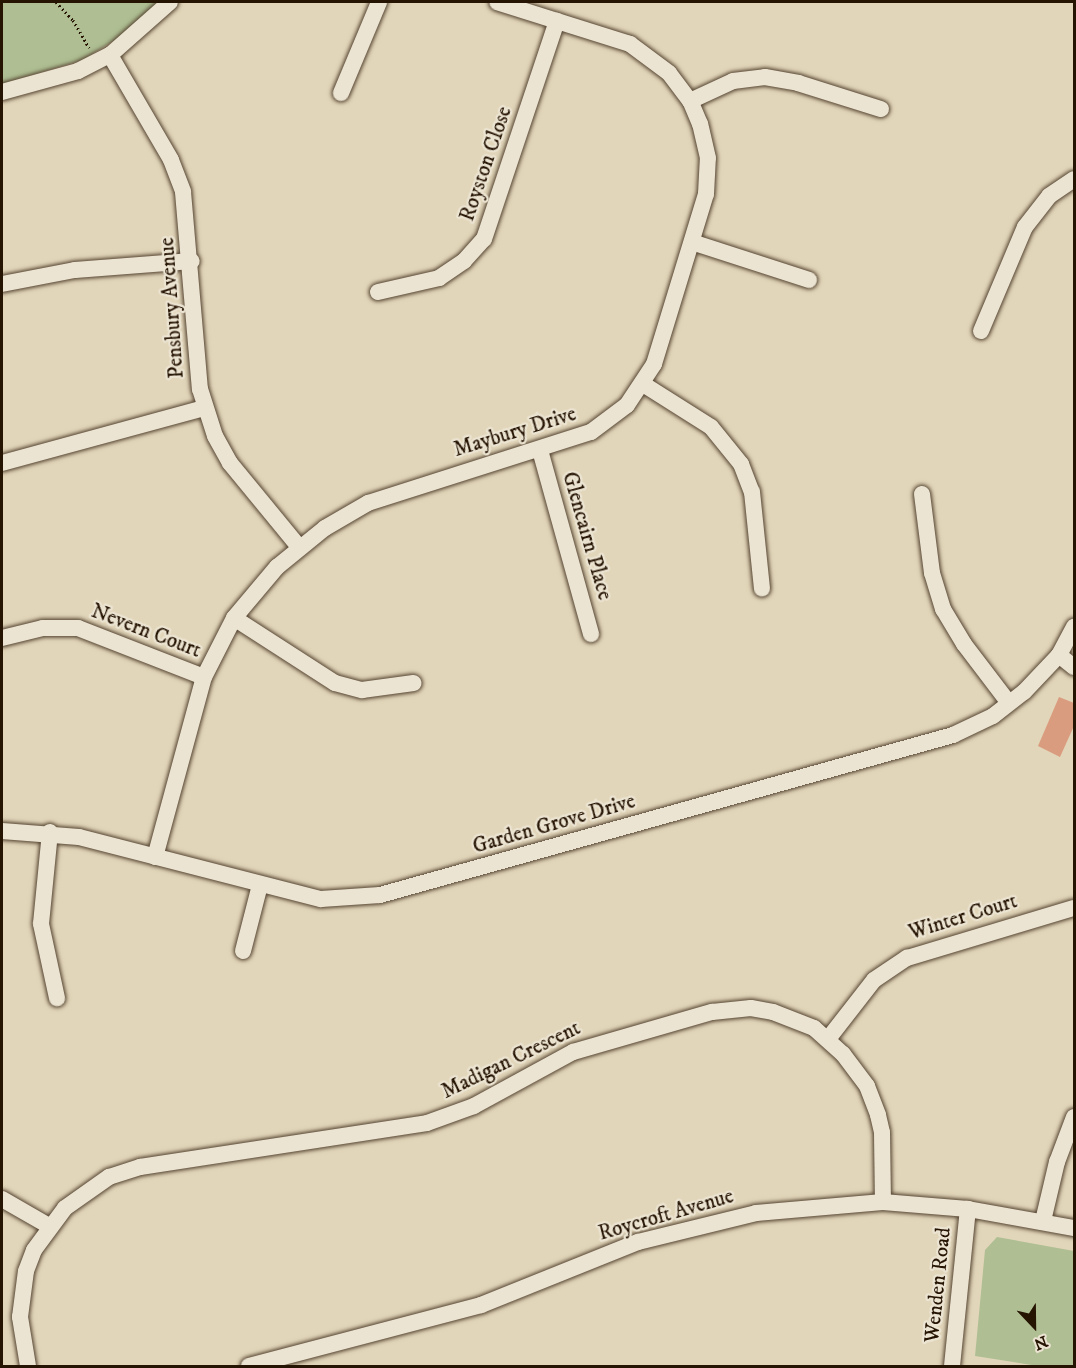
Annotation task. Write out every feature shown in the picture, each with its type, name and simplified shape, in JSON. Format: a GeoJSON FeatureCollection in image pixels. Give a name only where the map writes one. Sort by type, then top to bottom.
{"type":"FeatureCollection","features":[{"type":"Feature","properties":{"kind":"street"},"geometry":{"type":"LineString","coordinates":[[2,92],[78,71],[110,55],[170,2]]}},
{"type":"Feature","properties":{"kind":"street"},"geometry":{"type":"LineString","coordinates":[[341,93],[379,2]]}},
{"type":"Feature","properties":{"kind":"street","name":"Maybury Drive"},"geometry":{"type":"LineString","coordinates":[[154,857],[204,677],[234,618],[260,586],[299,547],[347,514],[393,492],[579,438],[606,423],[643,384],[654,364],[706,194],[708,158],[700,124],[690,101],[669,73],[630,44],[497,2]]}},
{"type":"Feature","properties":{"kind":"street","name":"Royston Close"},"geometry":{"type":"LineString","coordinates":[[378,292],[439,278],[465,261],[484,239],[557,21]]}},
{"type":"Feature","properties":{"kind":"street","name":"Pensbury Avenue"},"geometry":{"type":"LineString","coordinates":[[110,55],[178,176],[186,207],[192,261],[198,371],[205,408],[230,463],[299,547]]}},
{"type":"Feature","properties":{"kind":"street"},"geometry":{"type":"LineString","coordinates":[[690,101],[733,81],[765,77],[798,83],[881,109]]}},
{"type":"Feature","properties":{"kind":"street"},"geometry":{"type":"LineString","coordinates":[[981,331],[1025,228],[1050,196],[1074,179]]}},
{"type":"Feature","properties":{"kind":"street"},"geometry":{"type":"LineString","coordinates":[[692,242],[809,280]]}},
{"type":"Feature","properties":{"kind":"street"},"geometry":{"type":"LineString","coordinates":[[2,284],[75,270],[192,261]]}},
{"type":"Feature","properties":{"kind":"street"},"geometry":{"type":"LineString","coordinates":[[643,384],[711,427],[741,464],[752,492],[762,588]]}},
{"type":"Feature","properties":{"kind":"street"},"geometry":{"type":"LineString","coordinates":[[2,464],[205,408]]}},
{"type":"Feature","properties":{"kind":"street","name":"Glencairn Place"},"geometry":{"type":"LineString","coordinates":[[540,450],[591,634]]}},
{"type":"Feature","properties":{"kind":"street"},"geometry":{"type":"LineString","coordinates":[[922,494],[932,573],[943,609],[964,644],[1009,704]]}},
{"type":"Feature","properties":{"kind":"street"},"geometry":{"type":"LineString","coordinates":[[234,618],[335,683],[362,690],[414,683]]}},
{"type":"Feature","properties":{"kind":"street","name":"Garden Grove Drive"},"geometry":{"type":"LineString","coordinates":[[2,831],[50,832],[321,899],[380,895],[930,742],[973,726],[1009,704],[1059,655],[1074,627]]}},
{"type":"Feature","properties":{"kind":"street","name":"Nevern Court"},"geometry":{"type":"LineString","coordinates":[[2,638],[43,628],[78,628],[204,677]]}},
{"type":"Feature","properties":{"kind":"street"},"geometry":{"type":"LineString","coordinates":[[1059,655],[1074,667]]}},
{"type":"Feature","properties":{"kind":"street"},"geometry":{"type":"LineString","coordinates":[[50,832],[41,924],[57,998]]}},
{"type":"Feature","properties":{"kind":"street"},"geometry":{"type":"LineString","coordinates":[[243,951],[260,885]]}},
{"type":"Feature","properties":{"kind":"street","name":"Winter Court"},"geometry":{"type":"LineString","coordinates":[[828,1039],[874,980],[907,958],[1074,908]]}},
{"type":"Feature","properties":{"kind":"street","name":"Madigan Crescent"},"geometry":{"type":"LineString","coordinates":[[28,1366],[21,1338],[21,1294],[34,1250],[49,1226],[79,1196],[124,1171],[427,1123],[474,1106],[573,1052],[688,1017],[751,1008],[796,1020],[828,1039],[857,1071],[878,1115],[882,1133],[883,1202]]}},
{"type":"Feature","properties":{"kind":"street"},"geometry":{"type":"LineString","coordinates":[[1043,1221],[1057,1162],[1074,1117]]}},
{"type":"Feature","properties":{"kind":"street"},"geometry":{"type":"LineString","coordinates":[[2,1199],[49,1226]]}},
{"type":"Feature","properties":{"kind":"street","name":"Roycroft Avenue"},"geometry":{"type":"LineString","coordinates":[[249,1366],[481,1305],[612,1252],[682,1229],[812,1205],[883,1202],[968,1209],[1074,1228]]}},
{"type":"Feature","properties":{"kind":"street","name":"Wenden Road"},"geometry":{"type":"LineString","coordinates":[[952,1366],[968,1209]]}},
{"type":"Feature","properties":{"kind":"path"},"geometry":{"type":"LineString","coordinates":[[56,2],[74,20],[89,48]]}},
{"type":"Feature","properties":{"kind":"path"},"geometry":{"type":"LineString","coordinates":[[83,51],[97,43]]}},
{"type":"Feature","properties":{"kind":"green space"},"geometry":{"type":"Polygon","coordinates":[[[2,2],[159,2],[123,35],[82,60],[2,84],[2,2]]]}},
{"type":"Feature","properties":{"kind":"green space"},"geometry":{"type":"Polygon","coordinates":[[[997,1237],[1074,1251],[1074,1366],[1038,1366],[975,1356],[985,1250],[997,1237]]]}},
{"type":"Feature","properties":{"kind":"building"},"geometry":{"type":"Polygon","coordinates":[[[1059,697],[1074,703],[1074,726],[1060,757],[1038,746],[1059,697]]]}}]}
